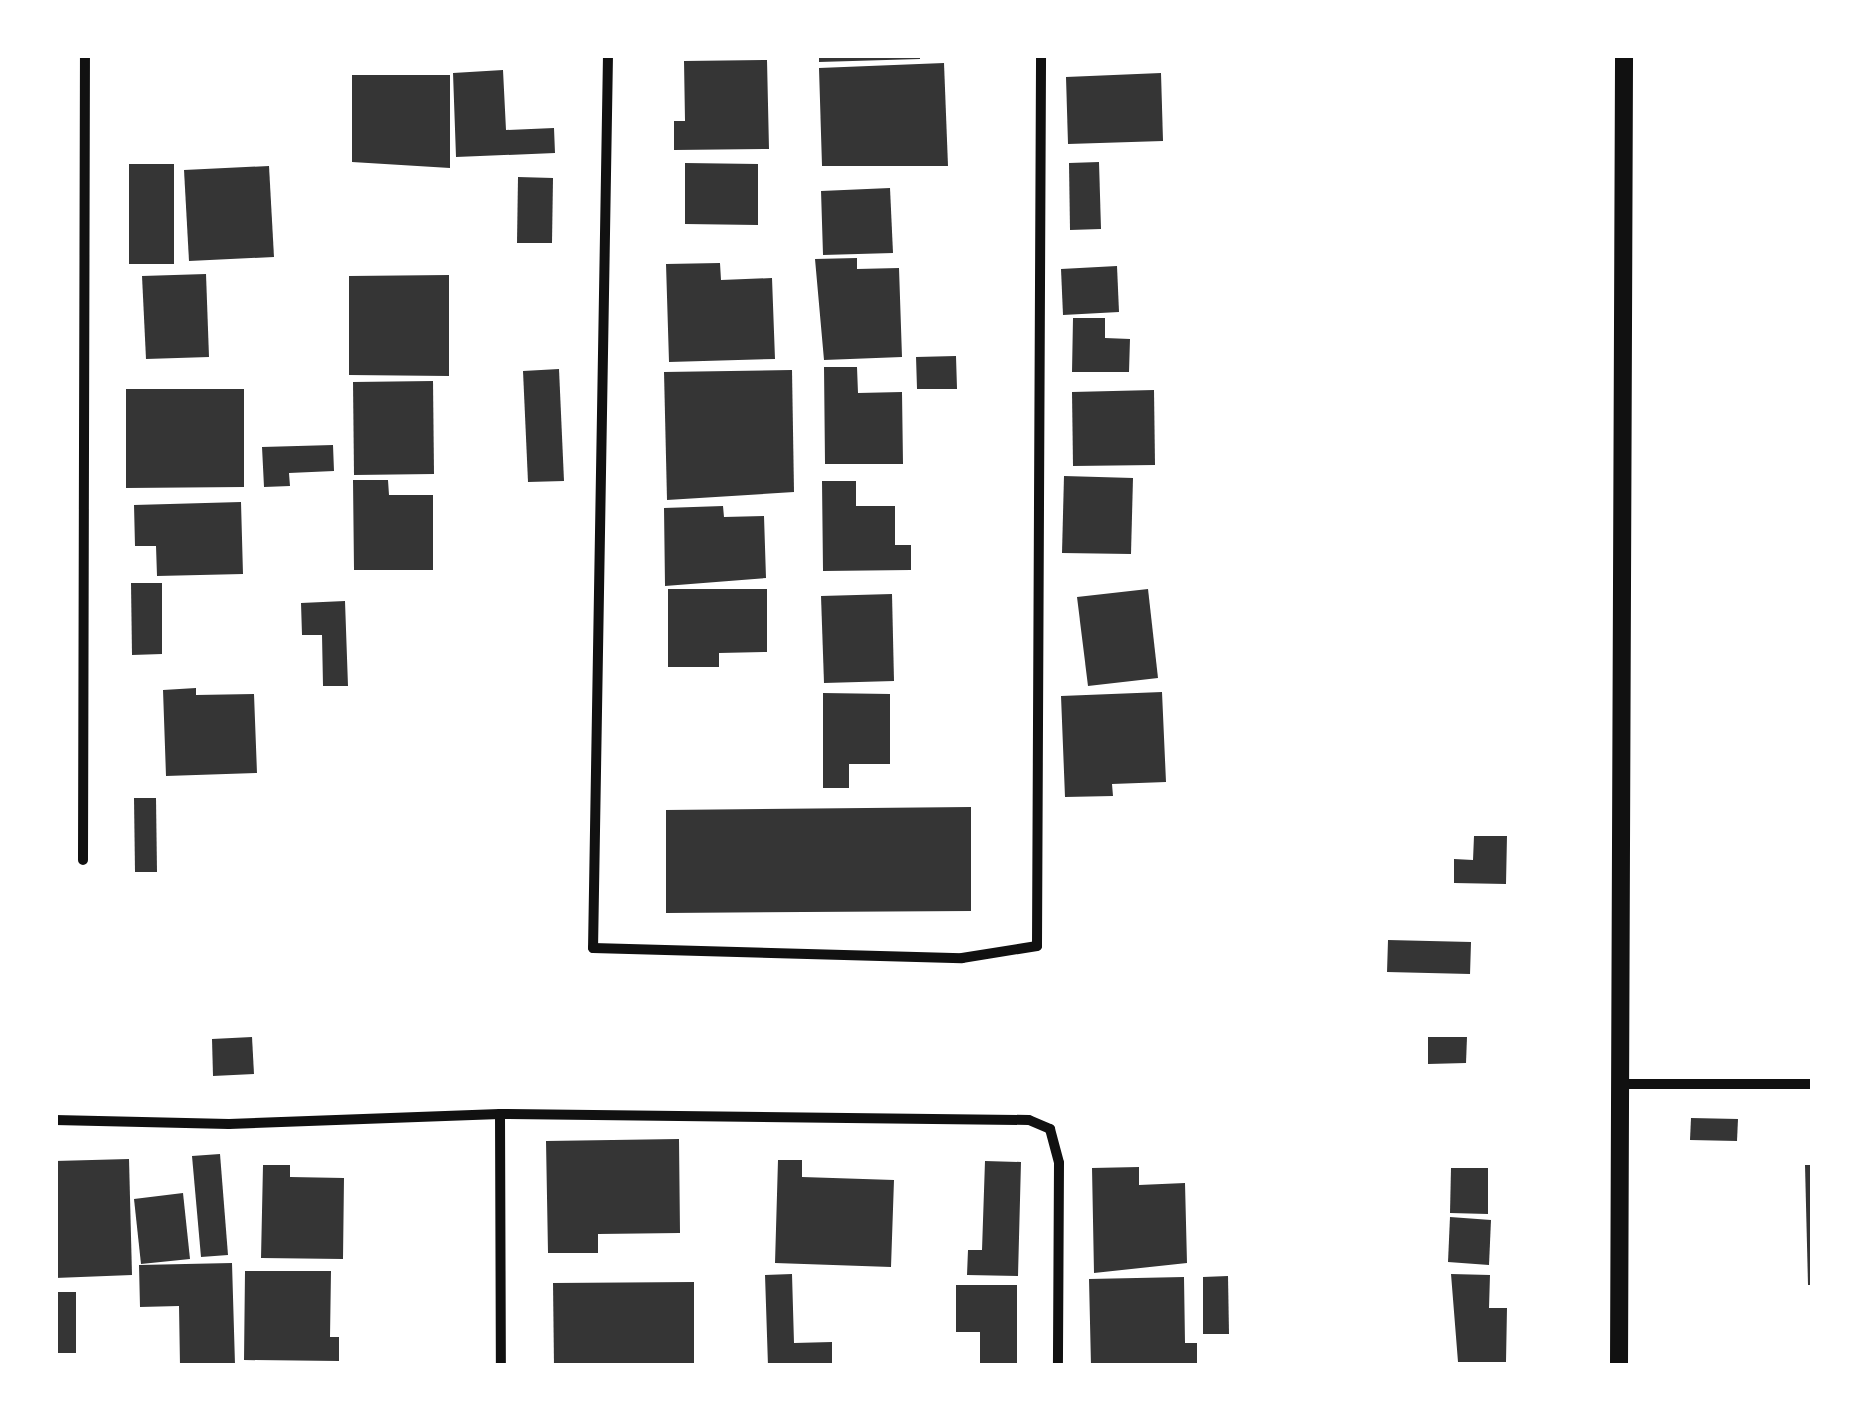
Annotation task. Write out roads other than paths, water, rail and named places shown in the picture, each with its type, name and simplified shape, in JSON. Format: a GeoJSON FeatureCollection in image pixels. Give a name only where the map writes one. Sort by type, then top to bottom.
{"type":"FeatureCollection","features":[{"type":"Feature","properties":{"kind":"street"},"geometry":{"type":"LineString","coordinates":[[83,860],[85,55]]}},
{"type":"Feature","properties":{"kind":"street"},"geometry":{"type":"LineString","coordinates":[[608,55],[592,948],[962,958],[1036,946],[1041,55]]}},
{"type":"Feature","properties":{"kind":"street"},"geometry":{"type":"LineString","coordinates":[[1620,1366],[1624,55]]}},
{"type":"Feature","properties":{"kind":"street"},"geometry":{"type":"LineString","coordinates":[[1620,1084],[1813,1084]]}},
{"type":"Feature","properties":{"kind":"street"},"geometry":{"type":"LineString","coordinates":[[500,1114],[501,1366]]}},
{"type":"Feature","properties":{"kind":"street"},"geometry":{"type":"LineString","coordinates":[[55,1120],[229,1124],[500,1114],[1029,1120],[1050,1129],[1059,1163],[1058,1366]]}}]}
